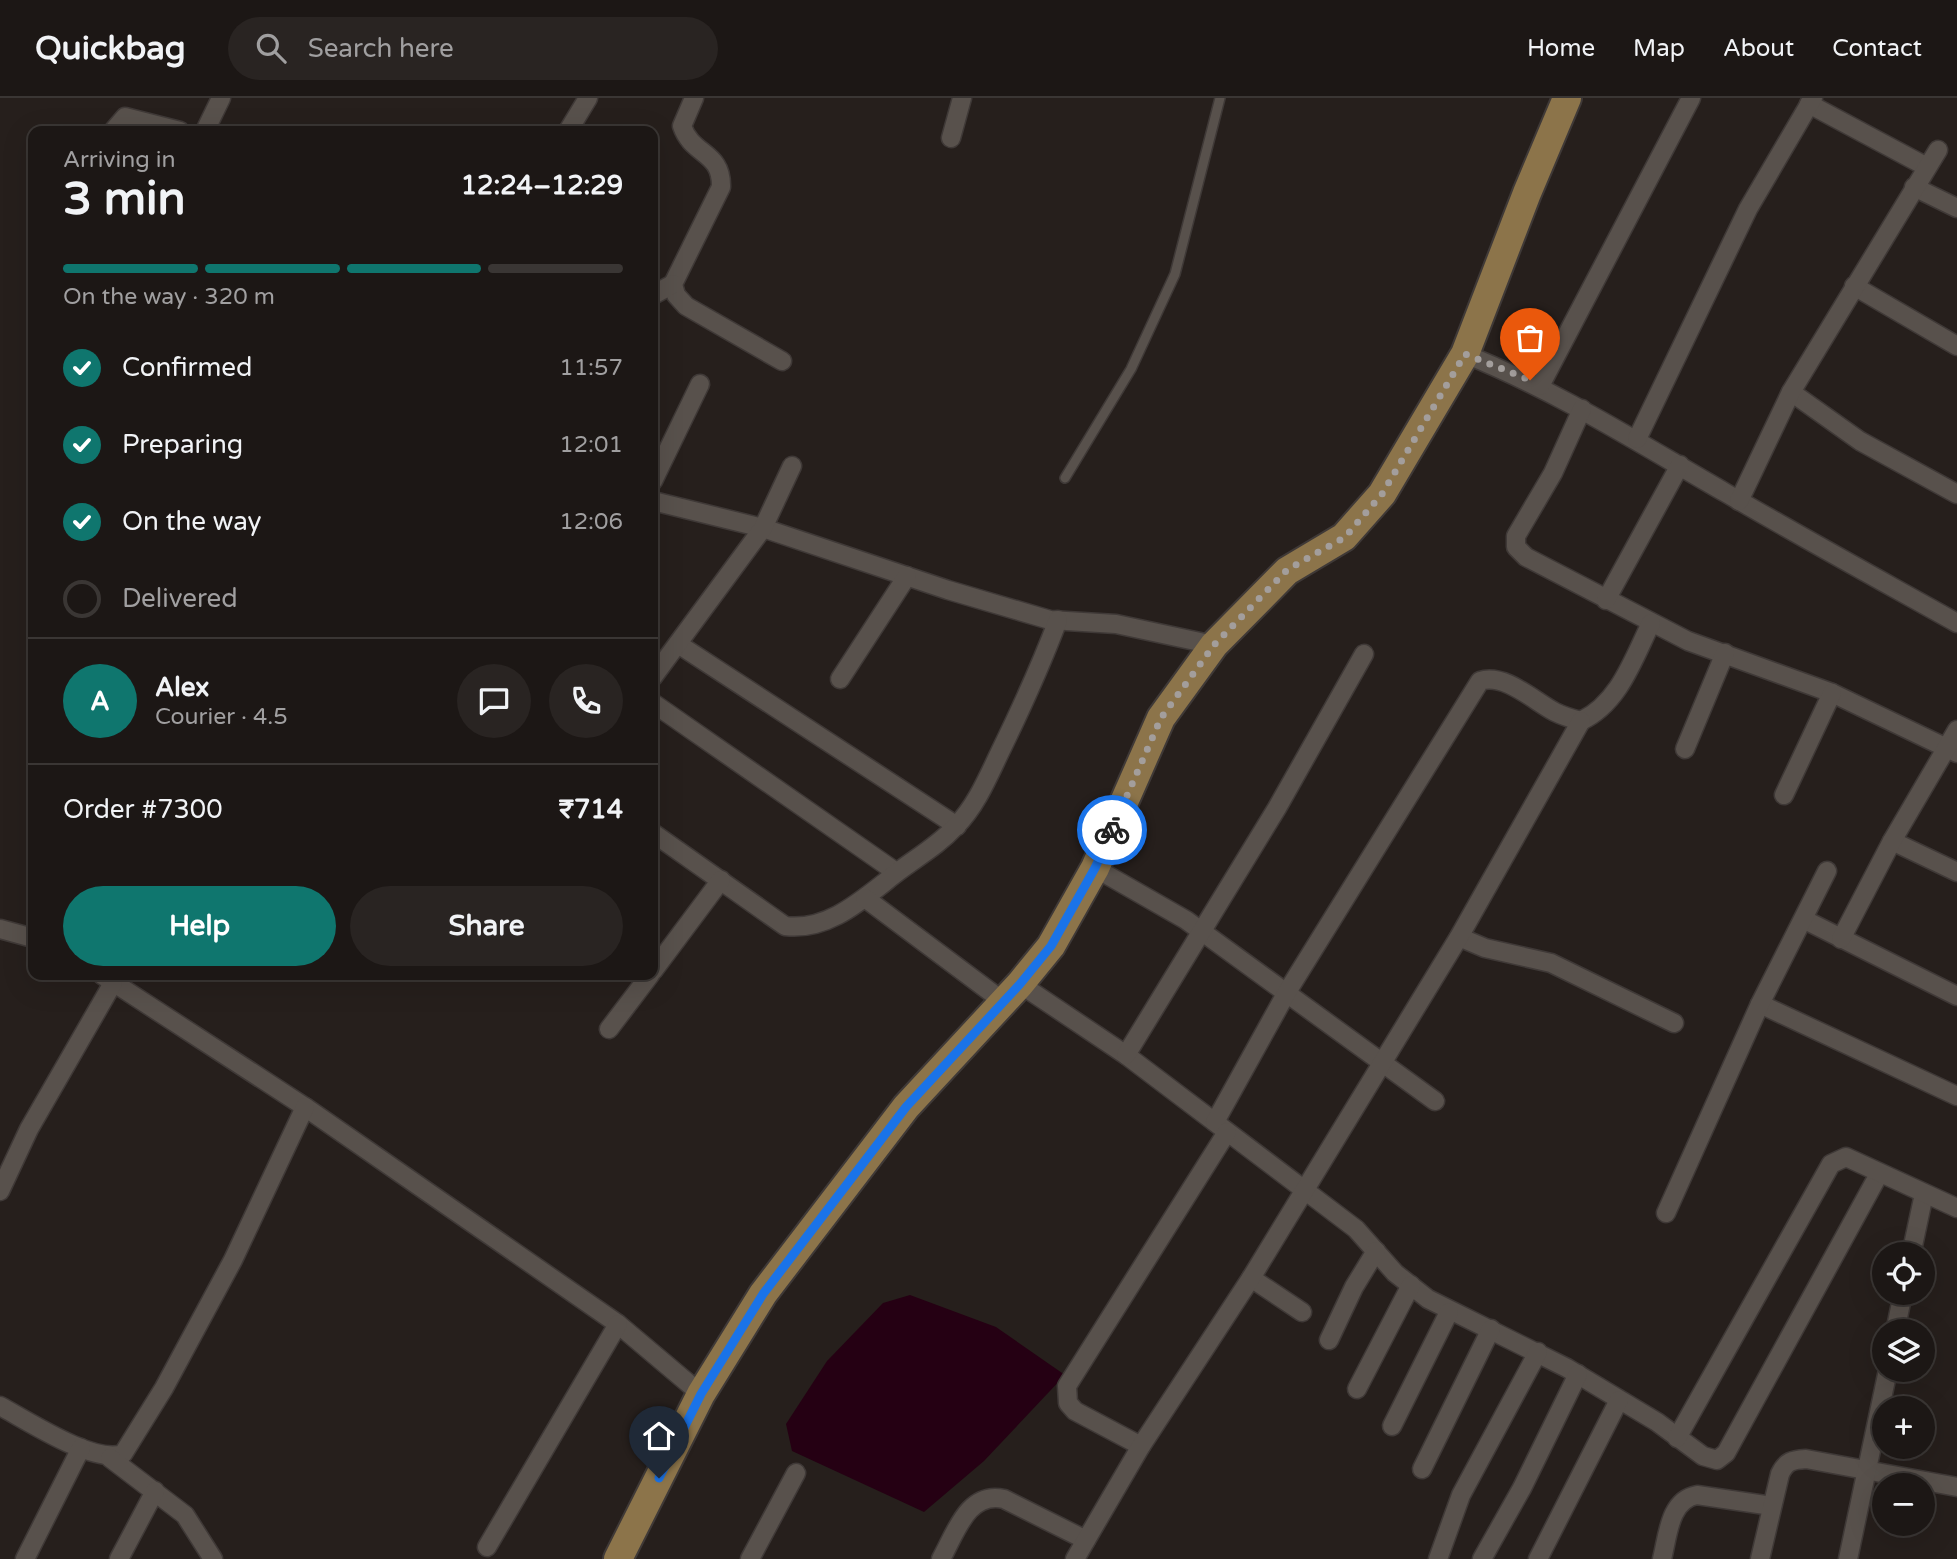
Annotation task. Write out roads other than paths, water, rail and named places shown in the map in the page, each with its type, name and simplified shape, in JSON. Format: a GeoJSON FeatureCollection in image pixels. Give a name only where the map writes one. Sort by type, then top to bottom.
{"type":"FeatureCollection","features":[{"type":"Feature","properties":{"kind":"main road"},"geometry":{"type":"LineString","coordinates":[[1527,193],[1525,179],[1552,98]]}},
{"type":"Feature","properties":{"kind":"main road"},"geometry":{"type":"LineString","coordinates":[[618,1559],[701,1394],[763,1294],[906,1107],[1012,993],[1051,946],[1095,868],[1161,718],[1214,645],[1287,570],[1345,537],[1374,503],[1465,354],[1567,98]]}},
{"type":"Feature","properties":{"kind":"street"},"geometry":{"type":"LineString","coordinates":[[207,126],[221,98]]}},
{"type":"Feature","properties":{"kind":"street"},"geometry":{"type":"LineString","coordinates":[[571,126],[588,98]]}},
{"type":"Feature","properties":{"kind":"street"},"geometry":{"type":"LineString","coordinates":[[658,292],[673,284],[721,187],[721,173],[714,160],[687,141],[682,127],[694,98]]}},
{"type":"Feature","properties":{"kind":"street"},"geometry":{"type":"LineString","coordinates":[[951,138],[962,98]]}},
{"type":"Feature","properties":{"kind":"street"},"geometry":{"type":"LineString","coordinates":[[1540,386],[1691,98]]}},
{"type":"Feature","properties":{"kind":"street"},"geometry":{"type":"LineString","coordinates":[[1637,439],[1748,209],[1811,101],[1927,167]]}},
{"type":"Feature","properties":{"kind":"street"},"geometry":{"type":"LineString","coordinates":[[117,126],[125,117],[160,126]]}},
{"type":"Feature","properties":{"kind":"street"},"geometry":{"type":"LineString","coordinates":[[1739,501],[1791,392],[1938,150]]}},
{"type":"Feature","properties":{"kind":"street"},"geometry":{"type":"LineString","coordinates":[[1914,187],[1957,208]]}},
{"type":"Feature","properties":{"kind":"street"},"geometry":{"type":"LineString","coordinates":[[673,284],[676,295],[686,306],[782,361]]}},
{"type":"Feature","properties":{"kind":"street"},"geometry":{"type":"LineString","coordinates":[[1854,285],[1957,346]]}},
{"type":"Feature","properties":{"kind":"street"},"geometry":{"type":"LineString","coordinates":[[1465,354],[1540,386],[1637,439],[1739,501],[1957,623]]}},
{"type":"Feature","properties":{"kind":"street"},"geometry":{"type":"LineString","coordinates":[[658,471],[700,384]]}},
{"type":"Feature","properties":{"kind":"street"},"geometry":{"type":"LineString","coordinates":[[1791,392],[1860,441],[1957,494]]}},
{"type":"Feature","properties":{"kind":"street"},"geometry":{"type":"LineString","coordinates":[[1582,409],[1553,473],[1516,536],[1516,547],[1526,557],[1688,641],[1832,693],[1952,751]]}},
{"type":"Feature","properties":{"kind":"street"},"geometry":{"type":"LineString","coordinates":[[1606,600],[1680,465]]}},
{"type":"Feature","properties":{"kind":"street"},"geometry":{"type":"LineString","coordinates":[[658,670],[763,528],[792,466]]}},
{"type":"Feature","properties":{"kind":"street"},"geometry":{"type":"LineString","coordinates":[[658,502],[763,528],[907,576],[1058,620],[1116,624],[1214,645]]}},
{"type":"Feature","properties":{"kind":"street"},"geometry":{"type":"LineString","coordinates":[[840,679],[907,576]]}},
{"type":"Feature","properties":{"kind":"street"},"geometry":{"type":"LineString","coordinates":[[658,836],[785,926],[802,928],[825,922],[865,898],[896,872],[928,852],[957,826],[991,772],[1036,678],[1058,620]]}},
{"type":"Feature","properties":{"kind":"street"},"geometry":{"type":"LineString","coordinates":[[1075,1559],[1141,1446],[1251,1278],[1459,937],[1581,722],[1599,713],[1618,689],[1651,623]]}},
{"type":"Feature","properties":{"kind":"street"},"geometry":{"type":"LineString","coordinates":[[678,644],[957,826]]}},
{"type":"Feature","properties":{"kind":"street"},"geometry":{"type":"LineString","coordinates":[[1685,749],[1725,653]]}},
{"type":"Feature","properties":{"kind":"street"},"geometry":{"type":"LineString","coordinates":[[1126,1055],[1203,932],[1364,654]]}},
{"type":"Feature","properties":{"kind":"street"},"geometry":{"type":"LineString","coordinates":[[1141,1446],[1076,1411],[1068,1403],[1066,1386],[1221,1127],[1287,992],[1480,681],[1490,678],[1504,683],[1557,713],[1581,722]]}},
{"type":"Feature","properties":{"kind":"street"},"geometry":{"type":"LineString","coordinates":[[1784,794],[1832,693]]}},
{"type":"Feature","properties":{"kind":"street"},"geometry":{"type":"LineString","coordinates":[[658,707],[896,872]]}},
{"type":"Feature","properties":{"kind":"street"},"geometry":{"type":"LineString","coordinates":[[1841,939],[1892,842],[1952,751],[1957,730]]}},
{"type":"Feature","properties":{"kind":"street"},"geometry":{"type":"LineString","coordinates":[[1892,842],[1957,872]]}},
{"type":"Feature","properties":{"kind":"street"},"geometry":{"type":"LineString","coordinates":[[1095,868],[1203,932],[1287,992],[1380,1064],[1435,1101]]}},
{"type":"Feature","properties":{"kind":"street"},"geometry":{"type":"LineString","coordinates":[[1666,1213],[1760,1004],[1805,920],[1827,871]]}},
{"type":"Feature","properties":{"kind":"street"},"geometry":{"type":"LineString","coordinates":[[658,964],[721,880]]}},
{"type":"Feature","properties":{"kind":"street"},"geometry":{"type":"LineString","coordinates":[[865,898],[1012,993],[1126,1055],[1356,1229],[1395,1273],[1449,1312],[1491,1329],[1578,1374],[1703,1456],[1717,1460],[1726,1453],[1879,1174]]}},
{"type":"Feature","properties":{"kind":"street"},"geometry":{"type":"LineString","coordinates":[[1805,920],[1957,996]]}},
{"type":"Feature","properties":{"kind":"street"},"geometry":{"type":"LineString","coordinates":[[0,929],[28,937]]}},
{"type":"Feature","properties":{"kind":"street"},"geometry":{"type":"LineString","coordinates":[[1459,937],[1485,948],[1551,962],[1674,1023]]}},
{"type":"Feature","properties":{"kind":"street"},"geometry":{"type":"LineString","coordinates":[[0,1191],[29,1129],[107,980]]}},
{"type":"Feature","properties":{"kind":"street"},"geometry":{"type":"LineString","coordinates":[[110,980],[305,1107],[618,1324],[701,1394]]}},
{"type":"Feature","properties":{"kind":"street"},"geometry":{"type":"LineString","coordinates":[[609,1029],[646,980]]}},
{"type":"Feature","properties":{"kind":"street"},"geometry":{"type":"LineString","coordinates":[[1760,1004],[1957,1096]]}},
{"type":"Feature","properties":{"kind":"street"},"geometry":{"type":"LineString","coordinates":[[110,1458],[123,1454],[164,1388],[233,1260],[305,1107]]}},
{"type":"Feature","properties":{"kind":"street"},"geometry":{"type":"LineString","coordinates":[[1677,1438],[1831,1164],[1846,1157],[1957,1208]]}},
{"type":"Feature","properties":{"kind":"street"},"geometry":{"type":"LineString","coordinates":[[1914,1242],[1924,1194]]}},
{"type":"Feature","properties":{"kind":"street"},"geometry":{"type":"LineString","coordinates":[[1329,1340],[1354,1287],[1376,1251]]}},
{"type":"Feature","properties":{"kind":"street"},"geometry":{"type":"LineString","coordinates":[[1251,1278],[1302,1312]]}},
{"type":"Feature","properties":{"kind":"street"},"geometry":{"type":"LineString","coordinates":[[1357,1389],[1411,1284]]}},
{"type":"Feature","properties":{"kind":"street"},"geometry":{"type":"LineString","coordinates":[[1392,1426],[1449,1312]]}},
{"type":"Feature","properties":{"kind":"street"},"geometry":{"type":"LineString","coordinates":[[487,1547],[618,1324]]}},
{"type":"Feature","properties":{"kind":"street"},"geometry":{"type":"LineString","coordinates":[[1422,1469],[1491,1329]]}},
{"type":"Feature","properties":{"kind":"street"},"geometry":{"type":"LineString","coordinates":[[1438,1559],[1461,1495],[1538,1352]]}},
{"type":"Feature","properties":{"kind":"street"},"geometry":{"type":"LineString","coordinates":[[1482,1559],[1522,1489],[1578,1374]]}},
{"type":"Feature","properties":{"kind":"street"},"geometry":{"type":"LineString","coordinates":[[1848,1559],[1886,1382]]}},
{"type":"Feature","properties":{"kind":"street"},"geometry":{"type":"LineString","coordinates":[[1538,1559],[1619,1400]]}},
{"type":"Feature","properties":{"kind":"street"},"geometry":{"type":"LineString","coordinates":[[0,1406],[81,1448],[110,1458],[185,1515],[213,1559]]}},
{"type":"Feature","properties":{"kind":"street"},"geometry":{"type":"LineString","coordinates":[[25,1559],[81,1448]]}},
{"type":"Feature","properties":{"kind":"street"},"geometry":{"type":"LineString","coordinates":[[1760,1559],[1780,1474],[1784,1465],[1793,1460],[1806,1459],[1957,1487]]}},
{"type":"Feature","properties":{"kind":"street"},"geometry":{"type":"LineString","coordinates":[[755,1557],[796,1473]]}},
{"type":"Feature","properties":{"kind":"street"},"geometry":{"type":"LineString","coordinates":[[120,1559],[155,1491]]}},
{"type":"Feature","properties":{"kind":"street"},"geometry":{"type":"LineString","coordinates":[[942,1559],[976,1501],[989,1495],[1004,1499],[1086,1540]]}},
{"type":"Feature","properties":{"kind":"street"},"geometry":{"type":"LineString","coordinates":[[1662,1559],[1674,1514],[1681,1501],[1687,1497],[1697,1495],[1772,1506]]}},
{"type":"Feature","properties":{"kind":"lane"},"geometry":{"type":"LineString","coordinates":[[1065,478],[1131,369],[1175,274],[1220,98]]}}]}
